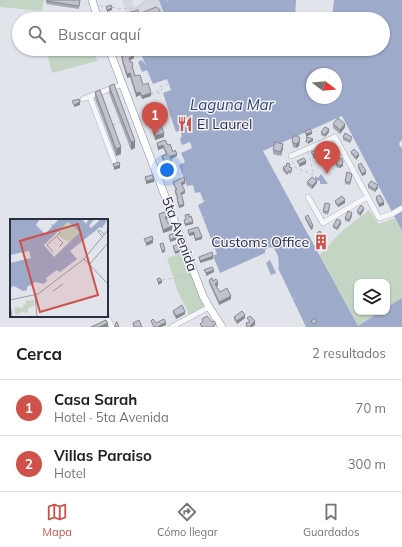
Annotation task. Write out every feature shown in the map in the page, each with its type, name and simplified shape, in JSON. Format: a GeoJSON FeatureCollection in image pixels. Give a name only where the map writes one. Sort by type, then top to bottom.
{"type":"FeatureCollection","features":[{"type":"Feature","properties":{"kind":"highway","name":"5ta Avenida"},"geometry":{"type":"LineString","coordinates":[[112,56],[194,274],[209,307],[222,327]]}},
{"type":"Feature","properties":{"kind":"street"},"geometry":{"type":"LineString","coordinates":[[83,99],[123,84]]}},
{"type":"Feature","properties":{"kind":"street"},"geometry":{"type":"LineString","coordinates":[[90,97],[114,161]]}},
{"type":"Feature","properties":{"kind":"street"},"geometry":{"type":"LineString","coordinates":[[291,156],[335,137],[379,218],[392,214],[402,208]]}},
{"type":"Feature","properties":{"kind":"street"},"geometry":{"type":"LineString","coordinates":[[308,197],[323,223],[367,198]]}},
{"type":"Feature","properties":{"kind":"street"},"geometry":{"type":"LineString","coordinates":[[173,327],[209,307]]}},
{"type":"Feature","properties":{"kind":"street"},"geometry":{"type":"LineString","coordinates":[[108,319],[112,327]]}},
{"type":"Feature","properties":{"kind":"path"},"geometry":{"type":"LineString","coordinates":[[93,3],[119,9],[138,8],[148,0]]}},
{"type":"Feature","properties":{"kind":"path"},"geometry":{"type":"LineString","coordinates":[[166,0],[170,0]]}},
{"type":"Feature","properties":{"kind":"path"},"geometry":{"type":"LineString","coordinates":[[156,93],[162,86],[169,84]]}},
{"type":"Feature","properties":{"kind":"path"},"geometry":{"type":"LineString","coordinates":[[150,90],[151,94],[161,93],[162,86]]}},
{"type":"Feature","properties":{"kind":"path"},"geometry":{"type":"LineString","coordinates":[[102,129],[122,122]]}},
{"type":"Feature","properties":{"kind":"path"},"geometry":{"type":"LineString","coordinates":[[291,156],[296,168],[314,175],[307,149]]}},
{"type":"Feature","properties":{"kind":"path"},"geometry":{"type":"LineString","coordinates":[[204,201],[211,199]]}},
{"type":"Feature","properties":{"kind":"path"},"geometry":{"type":"LineString","coordinates":[[203,218],[208,216]]}},
{"type":"Feature","properties":{"kind":"path"},"geometry":{"type":"LineString","coordinates":[[163,280],[194,274]]}},
{"type":"Feature","properties":{"kind":"path"},"geometry":{"type":"LineString","coordinates":[[293,299],[298,296]]}},
{"type":"Feature","properties":{"kind":"shaded area"},"geometry":{"type":"Polygon","coordinates":[[[122,0],[133,0],[132,4],[135,8],[144,0],[159,0],[163,12],[126,12],[122,0]]]}},
{"type":"Feature","properties":{"kind":"green space"},"geometry":{"type":"Polygon","coordinates":[[[0,0],[44,0],[42,11],[0,7],[0,0]]]}},
{"type":"Feature","properties":{"kind":"green space"},"geometry":{"type":"Polygon","coordinates":[[[48,56],[96,56],[97,61],[52,73],[48,56]]]}},
{"type":"Feature","properties":{"kind":"green space"},"geometry":{"type":"Polygon","coordinates":[[[369,210],[379,224],[395,218],[402,231],[402,298],[390,305],[390,279],[354,279],[354,315],[375,315],[358,326],[320,255],[340,233],[369,210]]]}},
{"type":"Feature","properties":{"kind":"green space"},"geometry":{"type":"Polygon","coordinates":[[[185,252],[194,283],[205,308],[190,316],[178,292],[167,258],[185,252]]]}},
{"type":"Feature","properties":{"kind":"water"},"geometry":{"type":"Polygon","coordinates":[[[159,0],[296,0],[295,12],[163,12],[159,0]]]}},
{"type":"Feature","properties":{"kind":"water","name":"Laguna Mar"},"geometry":{"type":"Polygon","coordinates":[[[334,0],[402,0],[402,139],[399,144],[402,149],[402,231],[342,116],[263,151],[358,326],[375,315],[390,315],[390,305],[402,298],[402,327],[306,327],[278,268],[278,256],[274,248],[269,247],[265,250],[265,253],[220,273],[213,256],[217,254],[198,205],[204,202],[200,192],[195,193],[193,185],[187,186],[179,165],[185,162],[181,153],[192,148],[190,142],[182,145],[180,139],[182,136],[180,131],[176,132],[163,93],[171,90],[167,79],[153,84],[147,70],[142,72],[138,62],[142,60],[146,66],[142,56],[390,56],[390,12],[333,12],[334,0]]]}},
{"type":"Feature","properties":{"kind":"water"},"geometry":{"type":"Polygon","coordinates":[[[321,174],[328,184],[320,184],[320,181],[315,180],[315,176],[318,178],[321,174]]]}},
{"type":"Feature","properties":{"kind":"water"},"geometry":{"type":"Polygon","coordinates":[[[270,260],[276,273],[271,275],[266,263],[270,260]]]}},
{"type":"Feature","properties":{"kind":"pier"},"geometry":{"type":"Polygon","coordinates":[[[278,173],[311,234],[309,236],[276,174],[278,173]]]}},
{"type":"Feature","properties":{"kind":"building"},"geometry":{"type":"Polygon","coordinates":[[[80,0],[79,6],[46,1],[80,0]]]}},
{"type":"Feature","properties":{"kind":"building"},"geometry":{"type":"Polygon","coordinates":[[[111,5],[112,8],[107,10],[106,7],[111,5]]]}},
{"type":"Feature","properties":{"kind":"building"},"geometry":{"type":"Polygon","coordinates":[[[156,7],[160,10],[160,12],[144,12],[156,7]]]}},
{"type":"Feature","properties":{"kind":"building"},"geometry":{"type":"Polygon","coordinates":[[[122,56],[132,56],[129,58],[133,65],[135,76],[140,75],[143,85],[148,83],[151,93],[142,96],[140,92],[136,93],[130,73],[127,74],[122,56]]]}},
{"type":"Feature","properties":{"kind":"building"},"geometry":{"type":"Polygon","coordinates":[[[114,84],[135,141],[131,142],[109,86],[114,84]]]}},
{"type":"Feature","properties":{"kind":"building"},"geometry":{"type":"Polygon","coordinates":[[[100,90],[121,147],[116,149],[95,92],[100,90]]]}},
{"type":"Feature","properties":{"kind":"building"},"geometry":{"type":"Polygon","coordinates":[[[79,99],[80,102],[74,105],[72,101],[79,99]]]}},
{"type":"Feature","properties":{"kind":"building"},"geometry":{"type":"Polygon","coordinates":[[[150,107],[153,116],[157,115],[159,119],[156,120],[157,122],[150,125],[144,109],[150,107]]]}},
{"type":"Feature","properties":{"kind":"building"},"geometry":{"type":"Polygon","coordinates":[[[338,118],[345,124],[340,130],[333,124],[338,118]]]}},
{"type":"Feature","properties":{"kind":"building"},"geometry":{"type":"Polygon","coordinates":[[[161,126],[164,133],[155,136],[153,130],[161,126]]]}},
{"type":"Feature","properties":{"kind":"building"},"geometry":{"type":"Polygon","coordinates":[[[325,127],[329,129],[325,135],[321,132],[325,127]]]}},
{"type":"Feature","properties":{"kind":"building"},"geometry":{"type":"Polygon","coordinates":[[[310,129],[312,132],[306,134],[305,131],[310,129]]]}},
{"type":"Feature","properties":{"kind":"building"},"geometry":{"type":"Polygon","coordinates":[[[345,133],[352,137],[350,141],[343,137],[345,133]]]}},
{"type":"Feature","properties":{"kind":"building"},"geometry":{"type":"Polygon","coordinates":[[[294,136],[298,136],[300,138],[299,142],[296,144],[293,143],[292,138],[294,136]]]}},
{"type":"Feature","properties":{"kind":"building"},"geometry":{"type":"Polygon","coordinates":[[[307,137],[313,139],[306,142],[307,137]]]}},
{"type":"Feature","properties":{"kind":"building"},"geometry":{"type":"Polygon","coordinates":[[[165,140],[168,145],[170,144],[173,152],[175,150],[177,154],[170,157],[172,160],[165,163],[162,156],[167,154],[163,145],[158,147],[157,143],[165,140]]]}},
{"type":"Feature","properties":{"kind":"building"},"geometry":{"type":"Polygon","coordinates":[[[275,142],[283,144],[281,152],[273,150],[275,142]]]}},
{"type":"Feature","properties":{"kind":"building"},"geometry":{"type":"Polygon","coordinates":[[[330,144],[335,148],[334,151],[331,150],[330,153],[325,149],[326,145],[329,146],[330,144]]]}},
{"type":"Feature","properties":{"kind":"building"},"geometry":{"type":"Polygon","coordinates":[[[319,149],[320,153],[313,155],[311,152],[319,149]]]}},
{"type":"Feature","properties":{"kind":"building"},"geometry":{"type":"Polygon","coordinates":[[[354,149],[359,154],[356,157],[351,152],[354,149]]]}},
{"type":"Feature","properties":{"kind":"building"},"geometry":{"type":"Polygon","coordinates":[[[304,158],[306,161],[299,164],[297,161],[304,158]]]}},
{"type":"Feature","properties":{"kind":"building"},"geometry":{"type":"Polygon","coordinates":[[[340,158],[342,159],[343,163],[340,166],[336,164],[336,160],[340,158]]]}},
{"type":"Feature","properties":{"kind":"building"},"geometry":{"type":"Polygon","coordinates":[[[119,162],[120,165],[114,167],[113,164],[119,162]]]}},
{"type":"Feature","properties":{"kind":"building"},"geometry":{"type":"Polygon","coordinates":[[[287,163],[290,164],[289,167],[292,168],[291,171],[288,171],[288,173],[285,172],[285,169],[283,169],[284,166],[286,167],[287,163]]]}},
{"type":"Feature","properties":{"kind":"building"},"geometry":{"type":"Polygon","coordinates":[[[361,163],[366,171],[362,174],[358,165],[361,163]]]}},
{"type":"Feature","properties":{"kind":"building"},"geometry":{"type":"Polygon","coordinates":[[[173,165],[176,172],[170,174],[167,168],[173,165]]]}},
{"type":"Feature","properties":{"kind":"building"},"geometry":{"type":"Polygon","coordinates":[[[347,172],[352,174],[350,183],[345,181],[347,172]]]}},
{"type":"Feature","properties":{"kind":"building"},"geometry":{"type":"Polygon","coordinates":[[[152,175],[154,179],[146,181],[145,177],[152,175]]]}},
{"type":"Feature","properties":{"kind":"building"},"geometry":{"type":"Polygon","coordinates":[[[184,177],[185,181],[181,183],[185,191],[181,193],[184,204],[179,206],[175,190],[177,190],[173,182],[184,177]]]}},
{"type":"Feature","properties":{"kind":"building"},"geometry":{"type":"Polygon","coordinates":[[[312,177],[317,181],[312,186],[307,182],[312,177]]]}},
{"type":"Feature","properties":{"kind":"building"},"geometry":{"type":"Polygon","coordinates":[[[371,181],[378,185],[375,190],[368,185],[371,181]]]}},
{"type":"Feature","properties":{"kind":"building"},"geometry":{"type":"Polygon","coordinates":[[[380,195],[384,202],[379,204],[376,197],[380,195]]]}},
{"type":"Feature","properties":{"kind":"building"},"geometry":{"type":"Polygon","coordinates":[[[342,196],[345,200],[338,205],[335,201],[342,196]]]}},
{"type":"Feature","properties":{"kind":"building"},"geometry":{"type":"Polygon","coordinates":[[[325,203],[330,204],[328,212],[323,211],[325,203]]]}},
{"type":"Feature","properties":{"kind":"building"},"geometry":{"type":"Polygon","coordinates":[[[361,205],[364,208],[360,213],[357,211],[361,205]]]}},
{"type":"Feature","properties":{"kind":"building"},"geometry":{"type":"Polygon","coordinates":[[[167,211],[168,216],[165,217],[168,223],[171,223],[172,226],[163,230],[159,214],[167,211]]]}},
{"type":"Feature","properties":{"kind":"building"},"geometry":{"type":"Polygon","coordinates":[[[348,211],[352,213],[349,220],[345,218],[348,211]]]}},
{"type":"Feature","properties":{"kind":"building"},"geometry":{"type":"Polygon","coordinates":[[[189,214],[189,217],[191,216],[193,222],[185,224],[185,215],[189,214]]]}},
{"type":"Feature","properties":{"kind":"building"},"geometry":{"type":"Polygon","coordinates":[[[308,215],[313,226],[311,227],[305,217],[308,215]]]}},
{"type":"Feature","properties":{"kind":"building"},"geometry":{"type":"Polygon","coordinates":[[[337,219],[341,221],[337,228],[333,226],[337,219]]]}},
{"type":"Feature","properties":{"kind":"building"},"geometry":{"type":"Polygon","coordinates":[[[198,227],[202,237],[195,239],[194,232],[189,234],[188,230],[198,227]]]}},
{"type":"Feature","properties":{"kind":"building"},"geometry":{"type":"Polygon","coordinates":[[[320,231],[326,242],[323,243],[317,233],[320,231]]]}},
{"type":"Feature","properties":{"kind":"building"},"geometry":{"type":"Polygon","coordinates":[[[175,233],[176,237],[170,240],[169,235],[175,233]]]}},
{"type":"Feature","properties":{"kind":"building"},"geometry":{"type":"Polygon","coordinates":[[[152,236],[153,240],[146,243],[144,239],[152,236]]]}},
{"type":"Feature","properties":{"kind":"building"},"geometry":{"type":"Polygon","coordinates":[[[163,243],[165,250],[162,251],[160,244],[163,243]]]}},
{"type":"Feature","properties":{"kind":"building"},"geometry":{"type":"Polygon","coordinates":[[[179,244],[181,250],[175,252],[173,246],[179,244]]]}},
{"type":"Feature","properties":{"kind":"building"},"geometry":{"type":"Polygon","coordinates":[[[212,252],[213,256],[200,261],[199,257],[212,252]]]}},
{"type":"Feature","properties":{"kind":"building"},"geometry":{"type":"Polygon","coordinates":[[[212,267],[214,270],[206,273],[204,270],[212,267]]]}},
{"type":"Feature","properties":{"kind":"building"},"geometry":{"type":"Polygon","coordinates":[[[160,278],[162,281],[158,282],[157,279],[160,278]]]}},
{"type":"Feature","properties":{"kind":"building"},"geometry":{"type":"Polygon","coordinates":[[[212,278],[213,281],[216,279],[218,282],[215,284],[220,292],[227,288],[231,296],[219,302],[209,280],[212,278]]]}},
{"type":"Feature","properties":{"kind":"building"},"geometry":{"type":"Polygon","coordinates":[[[182,305],[185,312],[176,316],[173,311],[182,305]]]}},
{"type":"Feature","properties":{"kind":"building"},"geometry":{"type":"Polygon","coordinates":[[[242,311],[245,315],[237,321],[234,317],[242,311]]]}},
{"type":"Feature","properties":{"kind":"building"},"geometry":{"type":"Polygon","coordinates":[[[207,316],[216,324],[213,326],[214,327],[202,327],[200,324],[203,321],[202,319],[207,316]]]}},
{"type":"Feature","properties":{"kind":"building"},"geometry":{"type":"Polygon","coordinates":[[[250,316],[255,321],[251,327],[247,327],[246,323],[250,322],[247,318],[250,316]]]}},
{"type":"Feature","properties":{"kind":"building"},"geometry":{"type":"Polygon","coordinates":[[[315,318],[317,322],[313,324],[311,321],[315,318]]]}},
{"type":"Feature","properties":{"kind":"building"},"geometry":{"type":"Polygon","coordinates":[[[153,319],[156,323],[164,319],[166,323],[158,327],[154,327],[151,321],[153,319]]]}},
{"type":"Feature","properties":{"kind":"building"},"geometry":{"type":"Polygon","coordinates":[[[106,320],[108,323],[99,327],[91,327],[106,320]]]}},
{"type":"Feature","properties":{"kind":"building"},"geometry":{"type":"Polygon","coordinates":[[[139,320],[142,327],[134,327],[133,323],[139,320]]]}},
{"type":"Feature","properties":{"kind":"building"},"geometry":{"type":"Polygon","coordinates":[[[117,322],[119,327],[115,327],[117,322]]]}},
{"type":"Feature","properties":{"kind":"place","name":"El Laurel"},"geometry":{"type":"Point","coordinates":[185,124]}},
{"type":"Feature","properties":{"kind":"place","name":"Casa Sarah"},"geometry":{"type":"Point","coordinates":[155,135]}},
{"type":"Feature","properties":{"kind":"place","name":"Villas Paraiso"},"geometry":{"type":"Point","coordinates":[327,174]}},
{"type":"Feature","properties":{"kind":"place","name":"Customs Office"},"geometry":{"type":"Point","coordinates":[321,242]}}]}
